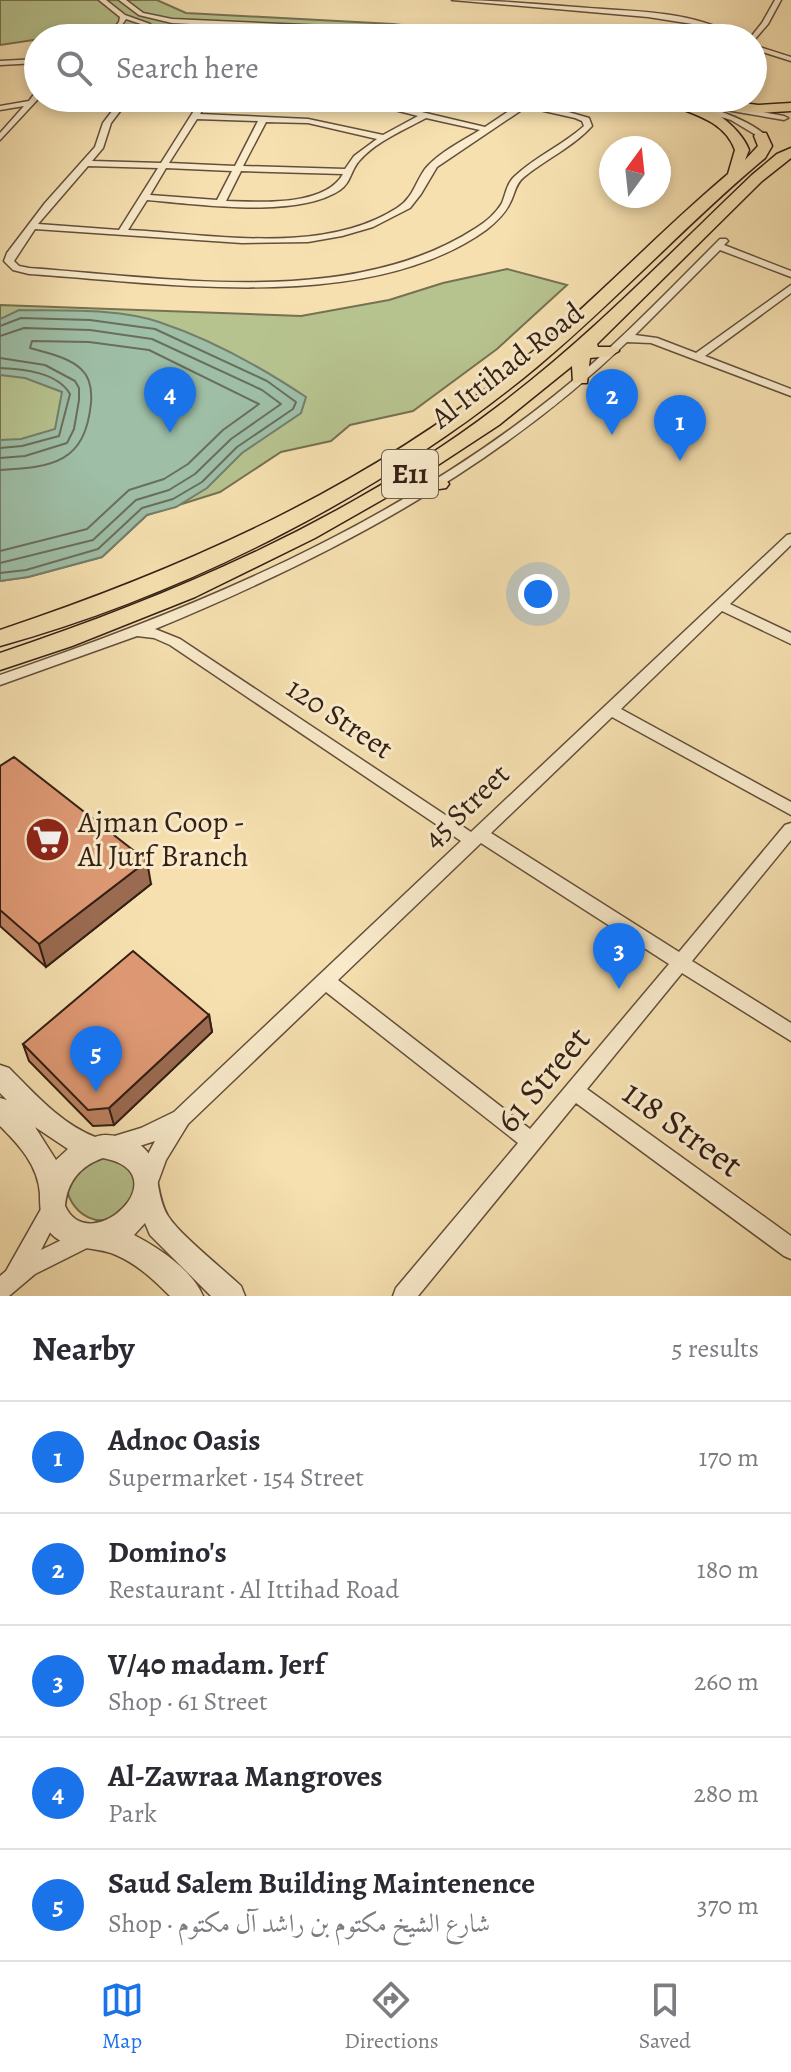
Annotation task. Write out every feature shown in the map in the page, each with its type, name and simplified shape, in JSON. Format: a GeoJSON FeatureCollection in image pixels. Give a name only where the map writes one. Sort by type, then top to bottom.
{"type":"FeatureCollection","features":[{"type":"Feature","properties":{"kind":"highway"},"geometry":{"type":"LineString","coordinates":[[767,111],[789,116]]}},
{"type":"Feature","properties":{"kind":"highway"},"geometry":{"type":"LineString","coordinates":[[699,112],[720,121],[738,137],[742,150],[734,170],[744,178],[769,177],[791,161]]}},
{"type":"Feature","properties":{"kind":"highway"},"geometry":{"type":"LineString","coordinates":[[789,116],[766,122],[758,129],[760,134],[791,150]]}},
{"type":"Feature","properties":{"kind":"highway","name":"Al Ittihad Road"},"geometry":{"type":"LineString","coordinates":[[0,662],[72,637],[236,571],[374,497],[482,428],[585,345],[744,178],[765,150],[760,134]]}},
{"type":"Feature","properties":{"kind":"highway","name":"Al Ittihad Road"},"geometry":{"type":"LineString","coordinates":[[0,638],[111,600],[217,557],[316,509],[382,472],[440,433],[532,362],[744,178],[791,150]]}},
{"type":"Feature","properties":{"kind":"highway"},"geometry":{"type":"LineString","coordinates":[[585,345],[593,353],[616,346]]}},
{"type":"Feature","properties":{"kind":"highway"},"geometry":{"type":"LineString","coordinates":[[580,379],[585,345]]}},
{"type":"Feature","properties":{"kind":"highway"},"geometry":{"type":"LineString","coordinates":[[374,497],[439,484]]}},
{"type":"Feature","properties":{"kind":"street"},"geometry":{"type":"LineString","coordinates":[[102,0],[123,16],[148,24]]}},
{"type":"Feature","properties":{"kind":"street"},"geometry":{"type":"LineString","coordinates":[[122,0],[141,14],[172,21],[238,24]]}},
{"type":"Feature","properties":{"kind":"street"},"geometry":{"type":"LineString","coordinates":[[455,0],[648,15],[703,24]]}},
{"type":"Feature","properties":{"kind":"street"},"geometry":{"type":"LineString","coordinates":[[765,24],[778,0]]}},
{"type":"Feature","properties":{"kind":"street"},"geometry":{"type":"LineString","coordinates":[[119,24],[123,16]]}},
{"type":"Feature","properties":{"kind":"street"},"geometry":{"type":"LineString","coordinates":[[767,51],[791,59]]}},
{"type":"Feature","properties":{"kind":"street"},"geometry":{"type":"LineString","coordinates":[[0,63],[24,62]]}},
{"type":"Feature","properties":{"kind":"street"},"geometry":{"type":"LineString","coordinates":[[0,109],[24,104]]}},
{"type":"Feature","properties":{"kind":"street"},"geometry":{"type":"LineString","coordinates":[[0,109],[20,115]]}},
{"type":"Feature","properties":{"kind":"street"},"geometry":{"type":"LineString","coordinates":[[0,138],[24,111]]}},
{"type":"Feature","properties":{"kind":"street"},"geometry":{"type":"LineString","coordinates":[[115,112],[107,123],[100,146],[32,226],[5,265],[29,271],[269,284],[322,281],[404,265],[451,247],[484,226],[503,208],[518,178],[588,126],[586,120],[561,112]]}},
{"type":"Feature","properties":{"kind":"street"},"geometry":{"type":"LineString","coordinates":[[122,232],[196,112]]}},
{"type":"Feature","properties":{"kind":"street"},"geometry":{"type":"LineString","coordinates":[[412,112],[489,130]]}},
{"type":"Feature","properties":{"kind":"street"},"geometry":{"type":"LineString","coordinates":[[32,226],[276,239],[321,236],[357,228],[403,209],[419,194],[432,167],[514,112]]}},
{"type":"Feature","properties":{"kind":"street"},"geometry":{"type":"LineString","coordinates":[[720,112],[760,134]]}},
{"type":"Feature","properties":{"kind":"street"},"geometry":{"type":"LineString","coordinates":[[143,197],[272,203],[306,200],[336,189],[360,155],[425,115]]}},
{"type":"Feature","properties":{"kind":"street"},"geometry":{"type":"LineString","coordinates":[[193,116],[320,123],[386,138]]}},
{"type":"Feature","properties":{"kind":"street"},"geometry":{"type":"LineString","coordinates":[[221,201],[263,119]]}},
{"type":"Feature","properties":{"kind":"street"},"geometry":{"type":"LineString","coordinates":[[86,163],[349,172]]}},
{"type":"Feature","properties":{"kind":"street"},"geometry":{"type":"LineString","coordinates":[[0,680],[177,615],[320,549],[439,484],[557,400],[717,247],[791,274]]}},
{"type":"Feature","properties":{"kind":"street"},"geometry":{"type":"LineString","coordinates":[[697,357],[791,288]]}},
{"type":"Feature","properties":{"kind":"street"},"geometry":{"type":"LineString","coordinates":[[637,325],[653,340]]}},
{"type":"Feature","properties":{"kind":"street"},"geometry":{"type":"LineString","coordinates":[[616,346],[636,338],[653,340],[789,390]]}},
{"type":"Feature","properties":{"kind":"street","name":"45 Street"},"geometry":{"type":"LineString","coordinates":[[147,1189],[157,1156],[181,1118],[791,538]]}},
{"type":"Feature","properties":{"kind":"street"},"geometry":{"type":"LineString","coordinates":[[721,605],[791,639]]}},
{"type":"Feature","properties":{"kind":"street"},"geometry":{"type":"LineString","coordinates":[[175,642],[171,629],[177,615]]}},
{"type":"Feature","properties":{"kind":"street","name":"120 Street"},"geometry":{"type":"LineString","coordinates":[[135,632],[157,634],[175,642],[476,838],[681,962],[791,1033]]}},
{"type":"Feature","properties":{"kind":"street"},"geometry":{"type":"LineString","coordinates":[[611,710],[791,809]]}},
{"type":"Feature","properties":{"kind":"street","name":"61 Street"},"geometry":{"type":"LineString","coordinates":[[404,1296],[791,829]]}},
{"type":"Feature","properties":{"kind":"street"},"geometry":{"type":"LineString","coordinates":[[326,981],[532,1142]]}},
{"type":"Feature","properties":{"kind":"street"},"geometry":{"type":"LineString","coordinates":[[0,1076],[63,1136],[134,1155],[141,1163],[159,1226],[231,1296]]}},
{"type":"Feature","properties":{"kind":"street","name":"118 Street"},"geometry":{"type":"LineString","coordinates":[[574,1091],[791,1249]]}},
{"type":"Feature","properties":{"kind":"street"},"geometry":{"type":"LineString","coordinates":[[0,1109],[33,1141],[43,1156],[50,1173],[52,1200],[65,1228],[129,1246],[154,1261],[189,1296]]}},
{"type":"Feature","properties":{"kind":"street","name":"45 Street"},"geometry":{"type":"LineString","coordinates":[[103,1147],[145,1136],[181,1118]]}},
{"type":"Feature","properties":{"kind":"street"},"geometry":{"type":"LineString","coordinates":[[5,1286],[52,1200],[62,1169],[71,1160],[103,1147]]}},
{"type":"Feature","properties":{"kind":"street"},"geometry":{"type":"LineString","coordinates":[[5,1286],[48,1256],[126,1225],[143,1205],[147,1189]]}},
{"type":"Feature","properties":{"kind":"shaded area"},"geometry":{"type":"Polygon","coordinates":[[[0,0],[157,0],[186,13],[393,24],[24,24],[24,41],[0,45],[0,0]]]}},
{"type":"Feature","properties":{"kind":"shaded area"},"geometry":{"type":"Polygon","coordinates":[[[507,269],[567,285],[497,349],[413,411],[350,425],[331,441],[281,452],[220,492],[147,515],[102,557],[28,577],[0,581],[0,305],[301,316],[389,300],[443,283],[507,269]]]}},
{"type":"Feature","properties":{"kind":"shaded area"},"geometry":{"type":"Polygon","coordinates":[[[117,1151],[140,1183],[124,1208],[113,1217],[96,1220],[81,1213],[67,1190],[75,1168],[117,1151]]]}},
{"type":"Feature","properties":{"kind":"water"},"geometry":{"type":"Polygon","coordinates":[[[19,310],[126,314],[159,322],[235,355],[306,397],[301,413],[242,453],[207,488],[176,507],[147,515],[102,557],[28,577],[0,581],[0,440],[21,439],[55,429],[62,392],[25,378],[0,375],[0,319],[19,310]]]}},
{"type":"Feature","properties":{"kind":"building","name":"Ajman Coop - Al Jurf Branch"},"geometry":{"type":"Polygon","coordinates":[[[14,757],[147,861],[39,944],[0,910],[0,766],[14,757]]]}},
{"type":"Feature","properties":{"kind":"building"},"geometry":{"type":"Polygon","coordinates":[[[133,951],[209,1015],[109,1108],[88,1110],[23,1044],[133,951]]]}},
{"type":"Feature","properties":{"kind":"place","name":"Al-Zawraa Mangroves"},"geometry":{"type":"Point","coordinates":[170,433]}},
{"type":"Feature","properties":{"kind":"place","name":"Domino's"},"geometry":{"type":"Point","coordinates":[612,435]}},
{"type":"Feature","properties":{"kind":"place","name":"Adnoc Oasis"},"geometry":{"type":"Point","coordinates":[680,461]}},
{"type":"Feature","properties":{"kind":"place","name":"Ajman Coop - Al Jurf Branch"},"geometry":{"type":"Point","coordinates":[47,839]}},
{"type":"Feature","properties":{"kind":"place","name":"V/40 madam. Jerf"},"geometry":{"type":"Point","coordinates":[619,989]}},
{"type":"Feature","properties":{"kind":"place","name":"Saud Salem Building Maintenence"},"geometry":{"type":"Point","coordinates":[96,1092]}}]}
